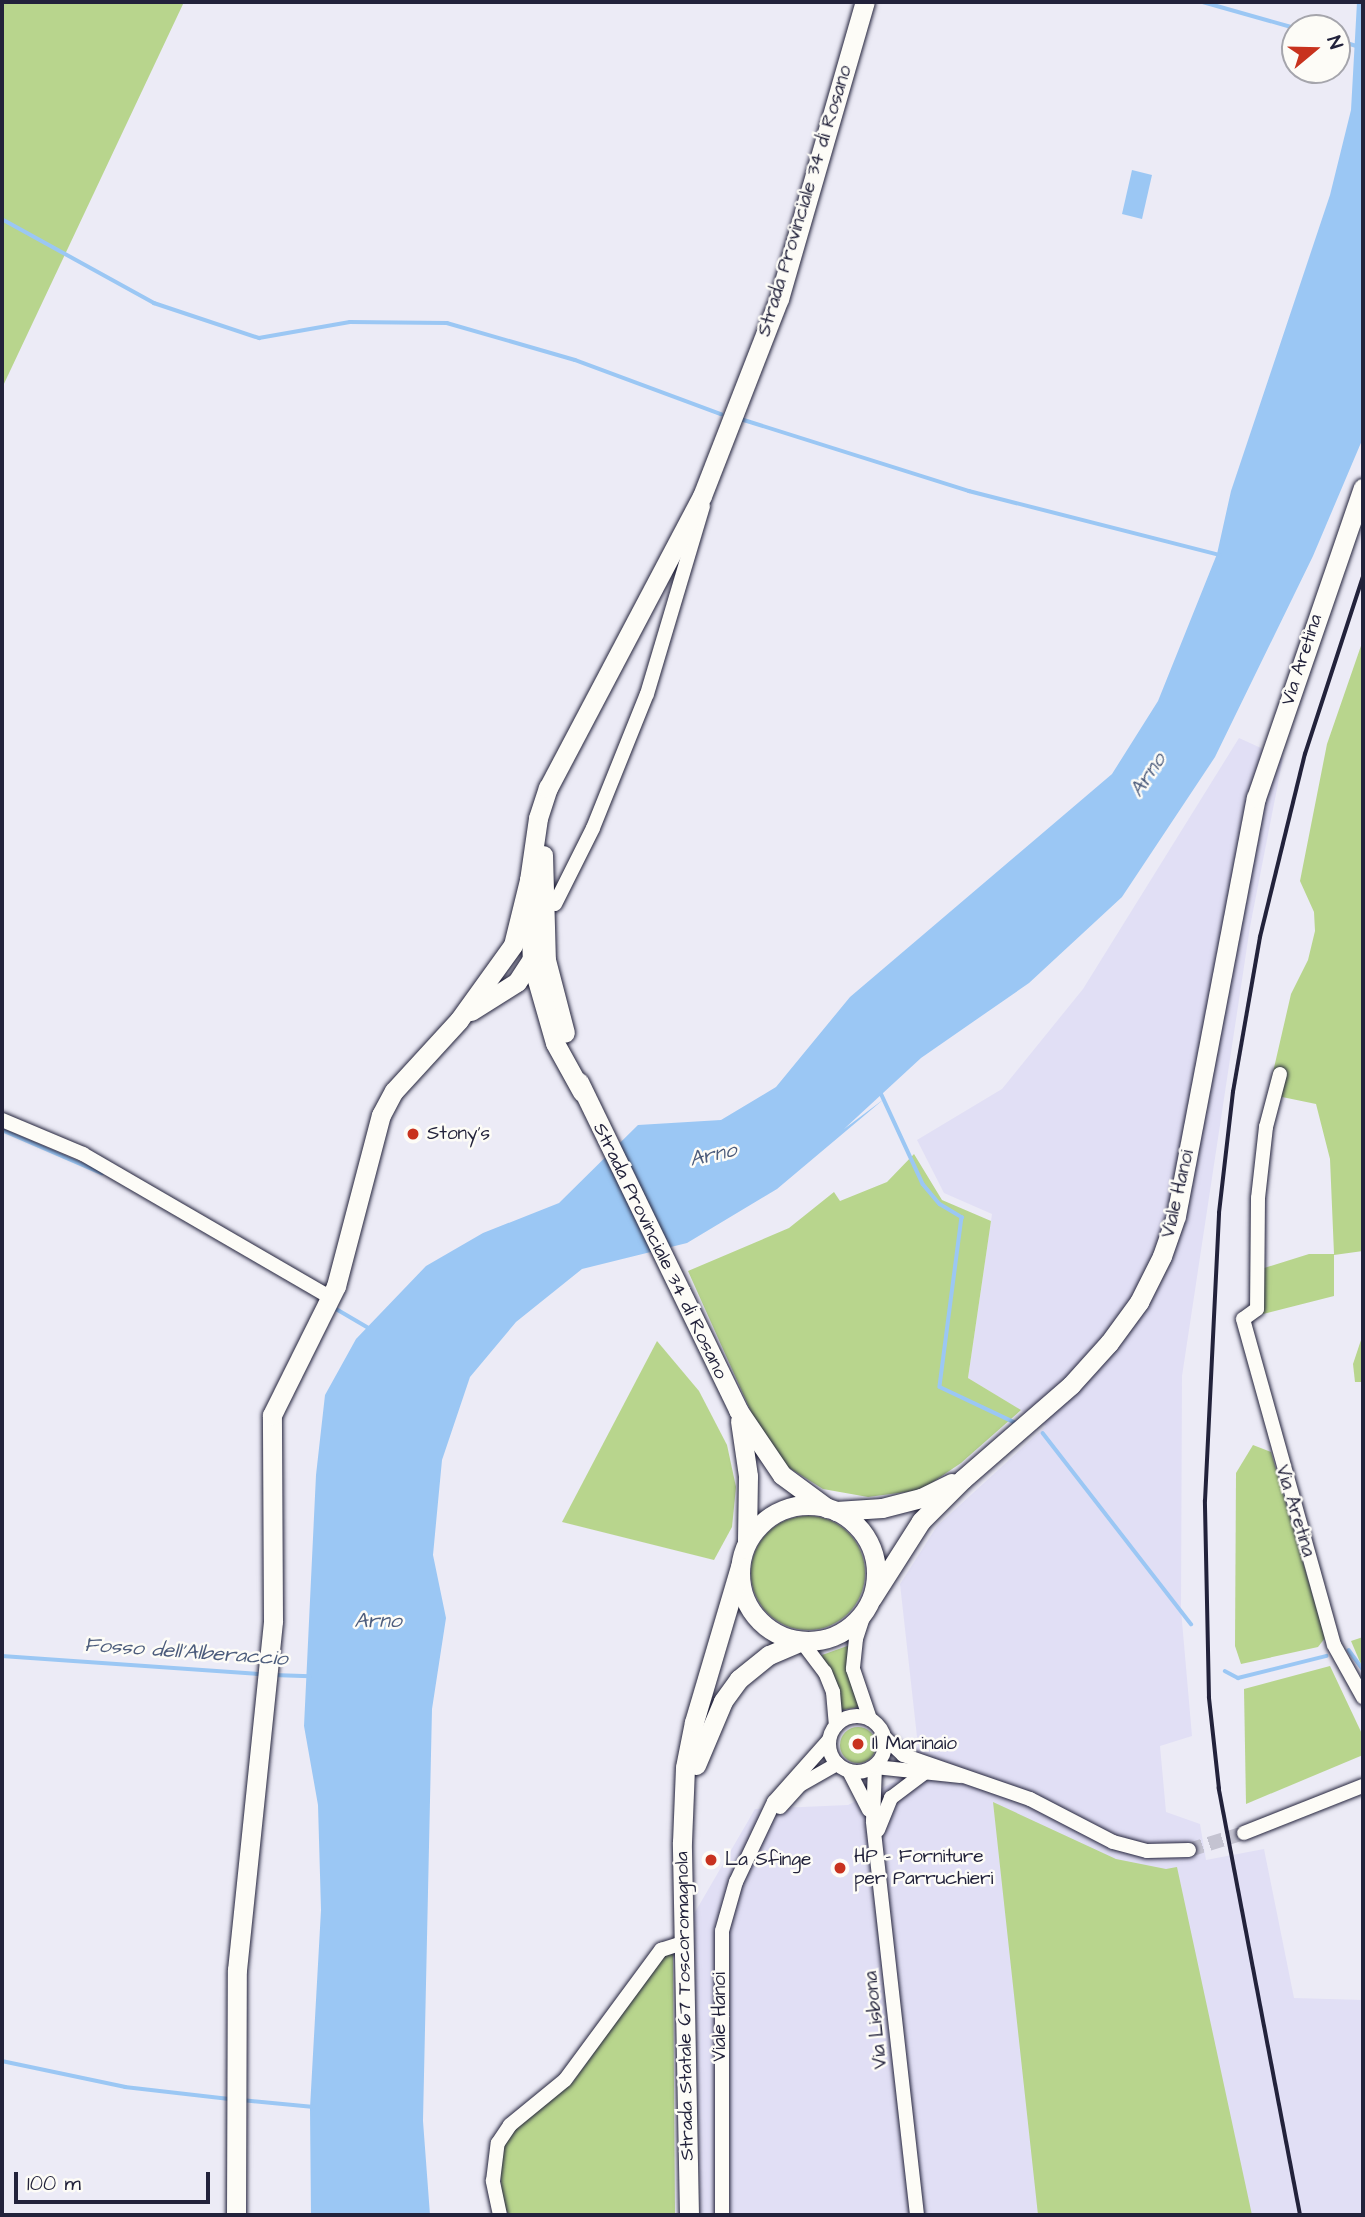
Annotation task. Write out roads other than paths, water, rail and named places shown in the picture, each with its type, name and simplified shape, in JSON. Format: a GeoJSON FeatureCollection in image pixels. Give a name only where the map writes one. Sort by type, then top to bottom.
{"type":"FeatureCollection","features":[{"type":"Feature","properties":{"kind":"main road","name":"Strada Provinciale 34 di Rosano"},"geometry":{"type":"LineString","coordinates":[[832,1509],[782,1475],[738,1410],[689,1303],[555,1043],[532,963],[529,880],[536,826],[556,776],[715,463],[779,299],[865,2]]}},
{"type":"Feature","properties":{"kind":"main road","name":"Via Aretina"},"geometry":{"type":"LineString","coordinates":[[1248,834],[1268,761],[1363,488]]}},
{"type":"Feature","properties":{"kind":"main road","name":"Strada Provinciale 34 di Rosano"},"geometry":{"type":"LineString","coordinates":[[556,776],[544,853],[543,922],[554,993],[582,1094]]}},
{"type":"Feature","properties":{"kind":"main road","name":"Viale Hanoi"},"geometry":{"type":"LineString","coordinates":[[963,1479],[921,1498],[882,1508],[832,1509],[799,1506],[773,1514],[747,1541],[740,1567],[741,1588],[755,1616],[779,1636],[801,1642],[838,1635],[869,1605],[922,1521],[963,1479],[1071,1385],[1109,1343],[1139,1302],[1162,1256],[1176,1216],[1248,834]]}},
{"type":"Feature","properties":{"kind":"main road"},"geometry":{"type":"LineString","coordinates":[[236,2215],[237,1970],[272,1621],[272,1415],[331,1298],[381,1115],[411,1070],[459,1020],[493,974],[520,929],[529,880]]}},
{"type":"Feature","properties":{"kind":"main road"},"geometry":{"type":"LineString","coordinates":[[459,1020],[504,991],[532,963],[543,922]]}},
{"type":"Feature","properties":{"kind":"main road"},"geometry":{"type":"LineString","coordinates":[[493,974],[512,961],[532,963],[554,993]]}},
{"type":"Feature","properties":{"kind":"main road"},"geometry":{"type":"LineString","coordinates":[[504,991],[524,994],[555,1043]]}},
{"type":"Feature","properties":{"kind":"main road","name":"Strada Provinciale 34 di Rosano"},"geometry":{"type":"LineString","coordinates":[[738,1410],[748,1476],[747,1541]]}},
{"type":"Feature","properties":{"kind":"main road","name":"Viale Hanoi"},"geometry":{"type":"LineString","coordinates":[[832,1509],[860,1530],[874,1557],[869,1605]]}},
{"type":"Feature","properties":{"kind":"main road","name":"Strada Statale 67 Toscoromagnola"},"geometry":{"type":"LineString","coordinates":[[689,2215],[683,1942],[685,1796],[694,1722],[740,1567]]}},
{"type":"Feature","properties":{"kind":"main road","name":"Strada Statale 67 Toscoromagnola"},"geometry":{"type":"LineString","coordinates":[[685,1796],[704,1742],[739,1679],[769,1655],[801,1642]]}},
{"type":"Feature","properties":{"kind":"street"},"geometry":{"type":"LineString","coordinates":[[555,904],[593,828],[647,694],[682,588],[715,463]]}},
{"type":"Feature","properties":{"kind":"street","name":"Via Aretina"},"geometry":{"type":"LineString","coordinates":[[1280,1074],[1266,1127],[1258,1198],[1257,1309],[1243,1319],[1334,1645],[1363,1697]]}},
{"type":"Feature","properties":{"kind":"street"},"geometry":{"type":"LineString","coordinates":[[2,1120],[83,1154],[331,1298]]}},
{"type":"Feature","properties":{"kind":"street","name":"Viale Hanoi"},"geometry":{"type":"LineString","coordinates":[[869,1605],[856,1639],[853,1669],[870,1719],[884,1737]]}},
{"type":"Feature","properties":{"kind":"street","name":"Viale Hanoi"},"geometry":{"type":"LineString","coordinates":[[722,2215],[722,1931],[736,1882],[763,1826],[785,1788],[829,1740],[835,1726],[833,1692],[814,1652],[801,1642]]}},
{"type":"Feature","properties":{"kind":"street"},"geometry":{"type":"LineString","coordinates":[[835,1726],[852,1716],[870,1719]]}},
{"type":"Feature","properties":{"kind":"street"},"geometry":{"type":"LineString","coordinates":[[884,1737],[885,1751],[875,1767],[961,1776]]}},
{"type":"Feature","properties":{"kind":"street"},"geometry":{"type":"LineString","coordinates":[[884,1737],[903,1755],[1030,1799],[1127,1847],[1159,1852],[1189,1850]]}},
{"type":"Feature","properties":{"kind":"street"},"geometry":{"type":"LineString","coordinates":[[829,1740],[843,1768]]}},
{"type":"Feature","properties":{"kind":"street","name":"Viale Hanoi"},"geometry":{"type":"LineString","coordinates":[[763,1826],[800,1785],[843,1768],[875,1767]]}},
{"type":"Feature","properties":{"kind":"street","name":"Via Lisbona"},"geometry":{"type":"LineString","coordinates":[[875,1767],[873,1821],[917,2215]]}},
{"type":"Feature","properties":{"kind":"street","name":"Via Lisbona"},"geometry":{"type":"LineString","coordinates":[[843,1768],[862,1790],[873,1821]]}},
{"type":"Feature","properties":{"kind":"street"},"geometry":{"type":"LineString","coordinates":[[875,1838],[891,1798],[923,1774]]}},
{"type":"Feature","properties":{"kind":"street"},"geometry":{"type":"LineString","coordinates":[[1244,1833],[1363,1786]]}},
{"type":"Feature","properties":{"kind":"street"},"geometry":{"type":"LineString","coordinates":[[500,2215],[493,2158],[504,2134],[565,2080],[661,1950],[683,1942]]}},
{"type":"Feature","properties":{"kind":"water","name":"Arno"},"geometry":{"type":"Polygon","coordinates":[[[1357,2],[1363,2],[1363,438],[1313,556],[1215,757],[1122,897],[1029,983],[921,1058],[844,1129],[884,1099],[777,1189],[687,1243],[582,1269],[516,1322],[470,1377],[442,1460],[433,1555],[446,1618],[432,1709],[423,2121],[430,2215],[311,2215],[310,2108],[321,1910],[318,1805],[304,1726],[316,1475],[325,1395],[356,1339],[426,1266],[483,1233],[559,1203],[638,1125],[721,1120],[776,1087],[850,997],[1112,774],[1158,701],[1217,554],[1231,491],[1330,195],[1351,110],[1357,2]]]}},
{"type":"Feature","properties":{"kind":"water"},"geometry":{"type":"Polygon","coordinates":[[[1132,170],[1152,175],[1142,219],[1122,214],[1132,170]]]}},
{"type":"Feature","properties":{"kind":"waterway"},"geometry":{"type":"LineString","coordinates":[[1203,2],[1281,24]]}},
{"type":"Feature","properties":{"kind":"waterway"},"geometry":{"type":"LineString","coordinates":[[1351,44],[1363,48]]}},
{"type":"Feature","properties":{"kind":"waterway"},"geometry":{"type":"LineString","coordinates":[[2,219],[154,303],[259,338],[350,322],[447,323],[575,360],[721,414]]}},
{"type":"Feature","properties":{"kind":"waterway"},"geometry":{"type":"LineString","coordinates":[[744,420],[969,491],[1220,555]]}},
{"type":"Feature","properties":{"kind":"waterway"},"geometry":{"type":"LineString","coordinates":[[881,1093],[923,1184],[940,1204],[962,1217],[940,1387],[1016,1423]]}},
{"type":"Feature","properties":{"kind":"waterway"},"geometry":{"type":"LineString","coordinates":[[2,1130],[102,1173]]}},
{"type":"Feature","properties":{"kind":"waterway"},"geometry":{"type":"LineString","coordinates":[[333,1307],[369,1328]]}},
{"type":"Feature","properties":{"kind":"waterway"},"geometry":{"type":"LineString","coordinates":[[1043,1433],[1191,1624]]}},
{"type":"Feature","properties":{"kind":"waterway"},"geometry":{"type":"LineString","coordinates":[[1349,1650],[1363,1669]]}},
{"type":"Feature","properties":{"kind":"waterway","name":"Fosso dell'Alberaccio"},"geometry":{"type":"LineString","coordinates":[[2,1656],[261,1674]]}},
{"type":"Feature","properties":{"kind":"waterway"},"geometry":{"type":"LineString","coordinates":[[1225,1671],[1238,1678],[1326,1656]]}},
{"type":"Feature","properties":{"kind":"waterway","name":"Fosso dell'Alberaccio"},"geometry":{"type":"LineString","coordinates":[[273,1675],[310,1676]]}},
{"type":"Feature","properties":{"kind":"waterway"},"geometry":{"type":"LineString","coordinates":[[2,2061],[125,2087],[231,2099]]}},
{"type":"Feature","properties":{"kind":"waterway"},"geometry":{"type":"LineString","coordinates":[[242,2100],[314,2107]]}},
{"type":"Feature","properties":{"kind":"tunnel"},"geometry":{"type":"LineString","coordinates":[[1189,1850],[1244,1833]]}},
{"type":"Feature","properties":{"kind":"railway"},"geometry":{"type":"LineString","coordinates":[[1300,2215],[1219,1789],[1209,1698],[1205,1501],[1219,1213],[1233,1092],[1260,937],[1305,754],[1363,577]]}},
{"type":"Feature","properties":{"kind":"place","name":"Stony's"},"geometry":{"type":"Point","coordinates":[413,1134]}},
{"type":"Feature","properties":{"kind":"place","name":"Il Marinaio"},"geometry":{"type":"Point","coordinates":[858,1744]}},
{"type":"Feature","properties":{"kind":"place","name":"La Sfinge"},"geometry":{"type":"Point","coordinates":[711,1860]}},
{"type":"Feature","properties":{"kind":"place","name":"HP - Forniture per Parruchieri"},"geometry":{"type":"Point","coordinates":[840,1868]}}]}
